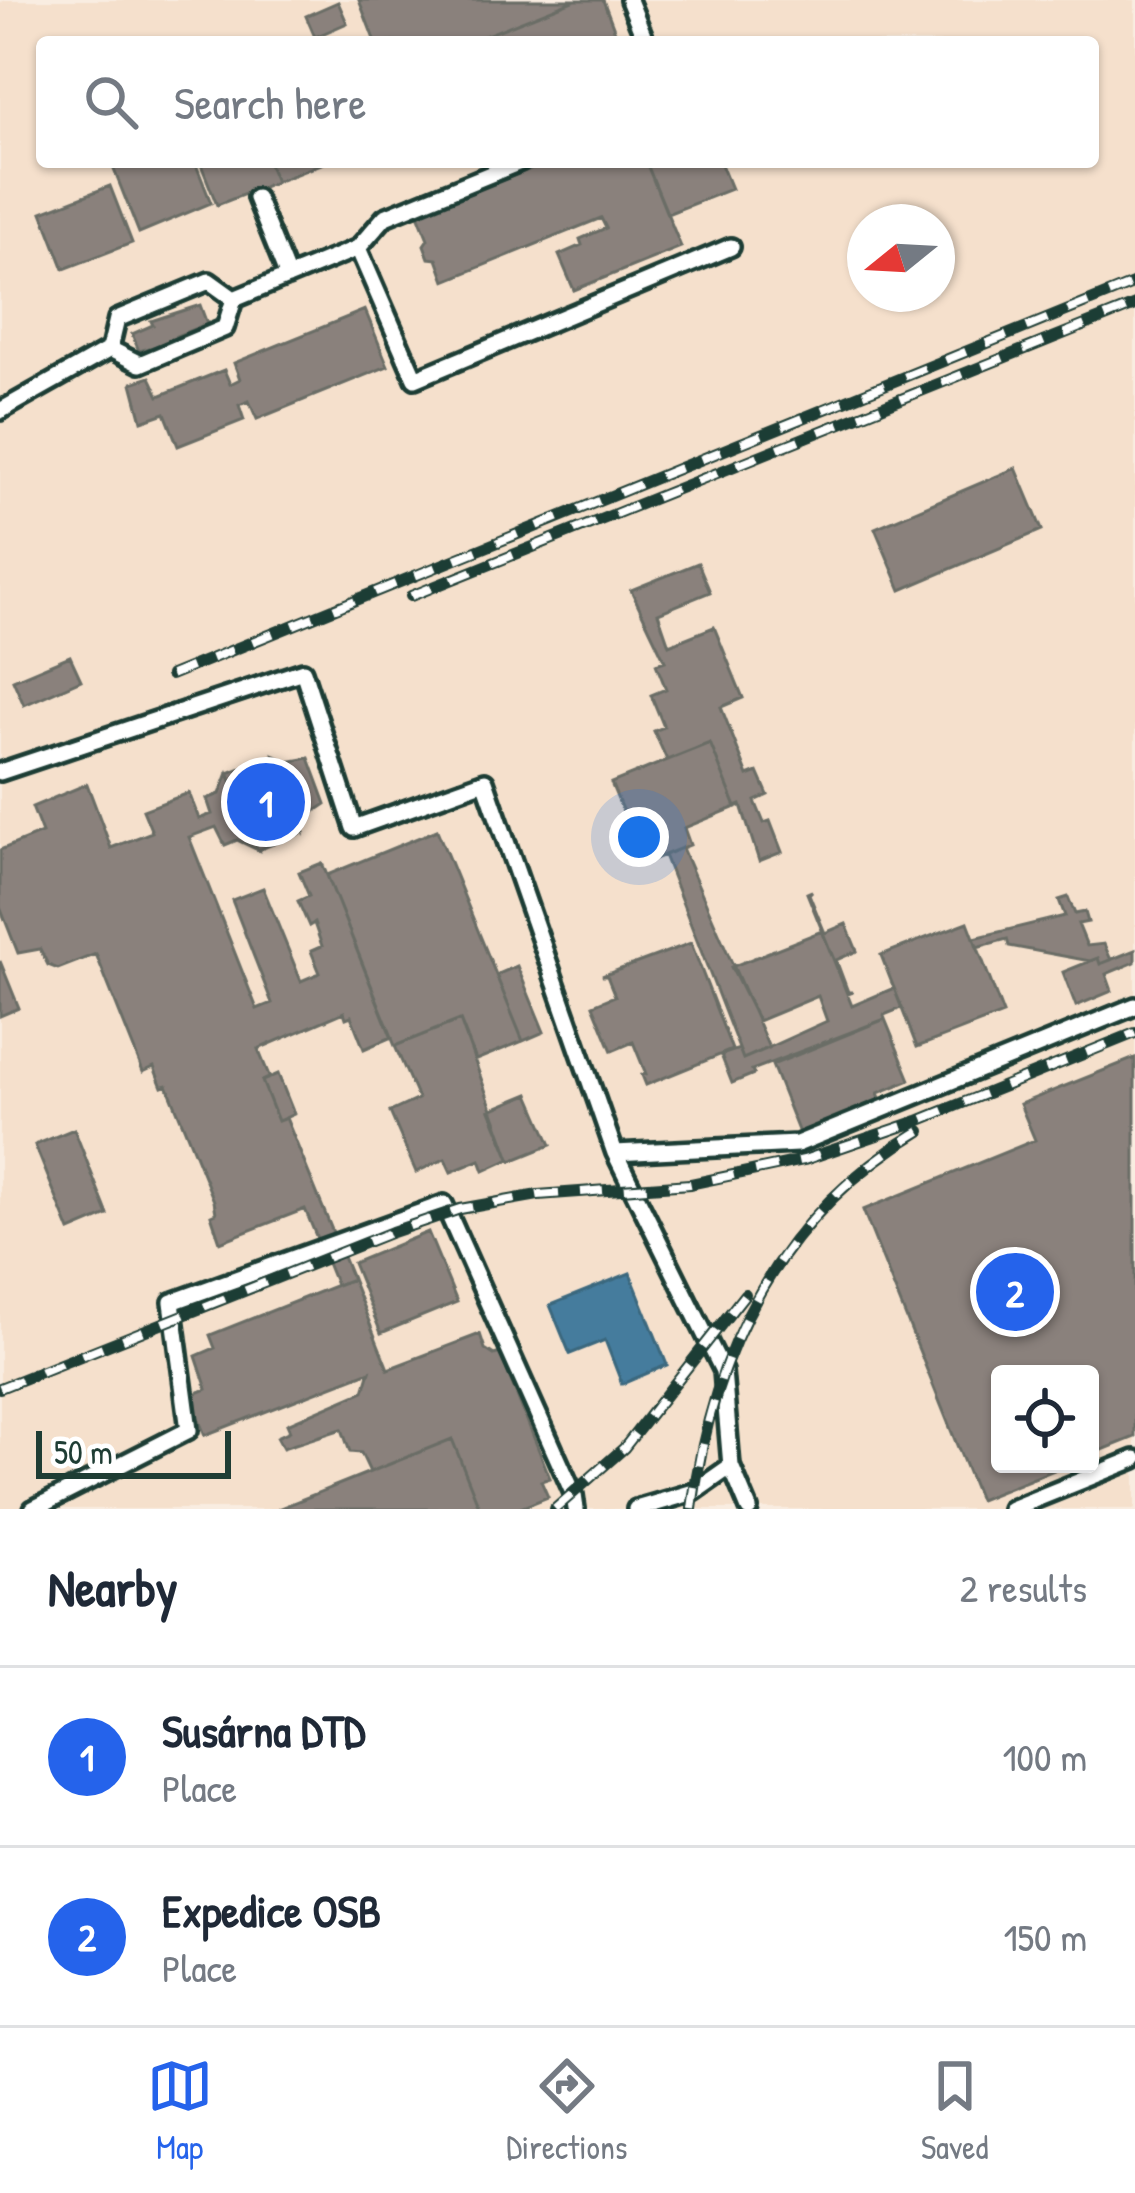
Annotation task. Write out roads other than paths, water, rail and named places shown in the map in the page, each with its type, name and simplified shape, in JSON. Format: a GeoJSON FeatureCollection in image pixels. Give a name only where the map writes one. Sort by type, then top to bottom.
{"type":"FeatureCollection","features":[{"type":"Feature","properties":{"kind":"lane"},"geometry":{"type":"LineString","coordinates":[[629,0],[644,36]]}},
{"type":"Feature","properties":{"kind":"lane"},"geometry":{"type":"LineString","coordinates":[[234,299],[358,248],[385,217],[505,168]]}},
{"type":"Feature","properties":{"kind":"lane"},"geometry":{"type":"LineString","coordinates":[[256,198],[288,278]]}},
{"type":"Feature","properties":{"kind":"lane"},"geometry":{"type":"LineString","coordinates":[[358,248],[415,379],[731,248]]}},
{"type":"Feature","properties":{"kind":"lane"},"geometry":{"type":"LineString","coordinates":[[0,411],[110,349],[117,319],[209,281],[234,299]]}},
{"type":"Feature","properties":{"kind":"lane"},"geometry":{"type":"LineString","coordinates":[[110,349],[140,364],[225,328],[234,299]]}},
{"type":"Feature","properties":{"kind":"lane"},"geometry":{"type":"LineString","coordinates":[[0,772],[303,671],[354,828],[485,781],[615,1154],[723,1371],[731,1466],[749,1509]]}},
{"type":"Feature","properties":{"kind":"lane"},"geometry":{"type":"LineString","coordinates":[[615,1154],[797,1144],[1135,1006]]}},
{"type":"Feature","properties":{"kind":"lane"},"geometry":{"type":"LineString","coordinates":[[33,1509],[189,1430],[172,1302],[443,1204],[574,1495],[576,1509]]}},
{"type":"Feature","properties":{"kind":"lane"},"geometry":{"type":"LineString","coordinates":[[1010,1509],[1135,1459]]}},
{"type":"Feature","properties":{"kind":"lane"},"geometry":{"type":"LineString","coordinates":[[636,1509],[694,1492],[731,1466]]}},
{"type":"Feature","properties":{"kind":"railway"},"geometry":{"type":"LineString","coordinates":[[171,675],[1135,283]]}},
{"type":"Feature","properties":{"kind":"railway"},"geometry":{"type":"LineString","coordinates":[[411,596],[1135,305]]}},
{"type":"Feature","properties":{"kind":"railway"},"geometry":{"type":"LineString","coordinates":[[0,1388],[460,1209],[538,1195],[690,1184],[804,1160],[918,1121],[1135,1033]]}},
{"type":"Feature","properties":{"kind":"railway"},"geometry":{"type":"LineString","coordinates":[[692,1509],[716,1394],[760,1292],[827,1203],[870,1165],[920,1131]]}},
{"type":"Feature","properties":{"kind":"railway"},"geometry":{"type":"LineString","coordinates":[[555,1509],[624,1448],[745,1294]]}},
{"type":"Feature","properties":{"kind":"place","name":"Susárna DTD"},"geometry":{"type":"Point","coordinates":[266,802]}},
{"type":"Feature","properties":{"kind":"place","name":"Expedice OSB"},"geometry":{"type":"Point","coordinates":[1015,1292]}}]}
